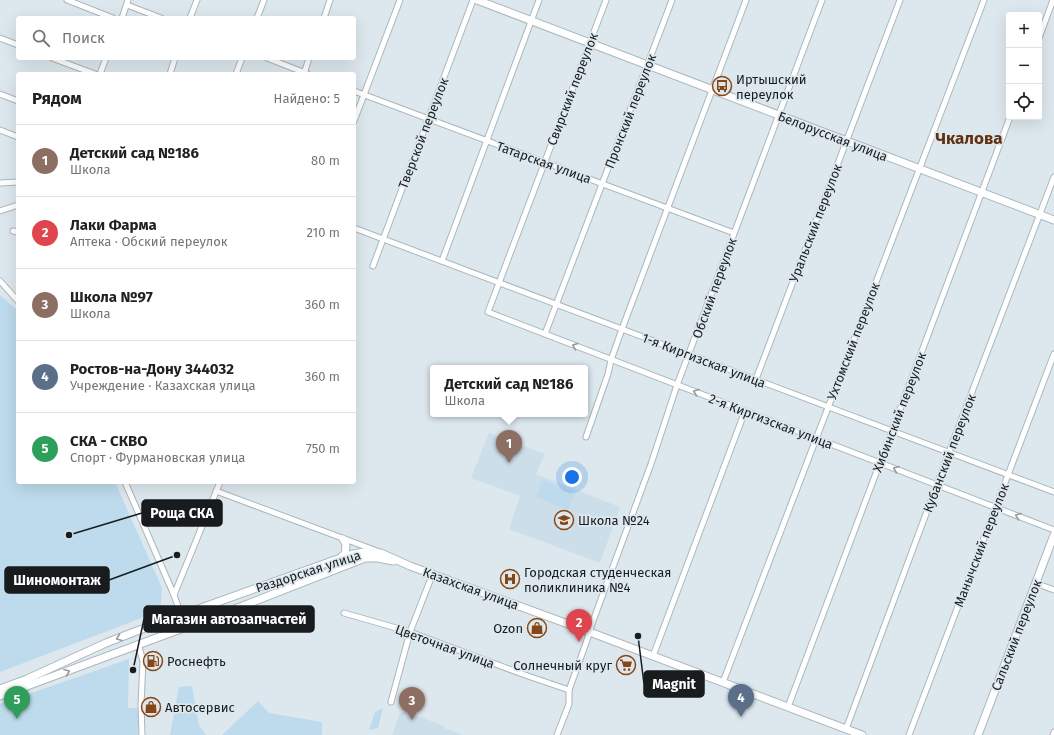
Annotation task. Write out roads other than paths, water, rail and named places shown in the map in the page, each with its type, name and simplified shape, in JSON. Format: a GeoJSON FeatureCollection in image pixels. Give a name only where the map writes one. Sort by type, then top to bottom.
{"type":"FeatureCollection","features":[{"type":"Feature","properties":{"kind":"main road","name":"Белорусская улица"},"geometry":{"type":"LineString","coordinates":[[477,0],[1054,220]]}},
{"type":"Feature","properties":{"kind":"main road","name":"Сальский переулок"},"geometry":{"type":"LineString","coordinates":[[978,735],[1054,535]]}},
{"type":"Feature","properties":{"kind":"main road"},"geometry":{"type":"LineString","coordinates":[[341,558],[346,544],[343,539]]}},
{"type":"Feature","properties":{"kind":"main road","name":"Раздорская улица"},"geometry":{"type":"LineString","coordinates":[[28,682],[106,643],[134,632],[341,558],[364,552],[381,552]]}},
{"type":"Feature","properties":{"kind":"main road","name":"Казахская улица"},"geometry":{"type":"LineString","coordinates":[[381,552],[410,566],[433,573],[862,735]]}},
{"type":"Feature","properties":{"kind":"main road","name":"Раздорская улица"},"geometry":{"type":"LineString","coordinates":[[28,682],[240,607],[365,558],[378,558],[410,566]]}},
{"type":"Feature","properties":{"kind":"main road"},"geometry":{"type":"LineString","coordinates":[[236,595],[240,607]]}},
{"type":"Feature","properties":{"kind":"main road"},"geometry":{"type":"LineString","coordinates":[[134,632],[138,644]]}},
{"type":"Feature","properties":{"kind":"main road"},"geometry":{"type":"LineString","coordinates":[[0,688],[28,682]]}},
{"type":"Feature","properties":{"kind":"main road"},"geometry":{"type":"LineString","coordinates":[[0,696],[28,682]]}},
{"type":"Feature","properties":{"kind":"street"},"geometry":{"type":"LineString","coordinates":[[67,0],[108,16]]}},
{"type":"Feature","properties":{"kind":"street"},"geometry":{"type":"LineString","coordinates":[[191,16],[197,0]]}},
{"type":"Feature","properties":{"kind":"street"},"geometry":{"type":"LineString","coordinates":[[258,16],[264,0]]}},
{"type":"Feature","properties":{"kind":"street"},"geometry":{"type":"LineString","coordinates":[[325,16],[330,0]]}},
{"type":"Feature","properties":{"kind":"street"},"geometry":{"type":"LineString","coordinates":[[356,116],[400,0]]}},
{"type":"Feature","properties":{"kind":"street","name":"Тверской переулок"},"geometry":{"type":"LineString","coordinates":[[373,266],[473,0]]}},
{"type":"Feature","properties":{"kind":"street"},"geometry":{"type":"LineString","coordinates":[[442,261],[539,0]]}},
{"type":"Feature","properties":{"kind":"street","name":"Свирский переулок"},"geometry":{"type":"LineString","coordinates":[[488,312],[498,282],[606,0]]}},
{"type":"Feature","properties":{"kind":"street","name":"Пронский переулок"},"geometry":{"type":"LineString","coordinates":[[545,334],[672,0]]}},
{"type":"Feature","properties":{"kind":"street"},"geometry":{"type":"LineString","coordinates":[[586,437],[622,329],[746,0]]}},
{"type":"Feature","properties":{"kind":"street","name":"Обский переулок"},"geometry":{"type":"LineString","coordinates":[[557,735],[569,704],[569,690],[652,464],[689,354],[822,0]]}},
{"type":"Feature","properties":{"kind":"street","name":"Уральский переулок"},"geometry":{"type":"LineString","coordinates":[[756,379],[900,0]]}},
{"type":"Feature","properties":{"kind":"street","name":"Ухтомский переулок"},"geometry":{"type":"LineString","coordinates":[[723,682],[984,0]]}},
{"type":"Feature","properties":{"kind":"street"},"geometry":{"type":"LineString","coordinates":[[1042,30],[1053,0]]}},
{"type":"Feature","properties":{"kind":"street"},"geometry":{"type":"LineString","coordinates":[[123,16],[127,2],[157,16]]}},
{"type":"Feature","properties":{"kind":"street"},"geometry":{"type":"LineString","coordinates":[[0,38],[16,44]]}},
{"type":"Feature","properties":{"kind":"street"},"geometry":{"type":"LineString","coordinates":[[57,60],[90,72]]}},
{"type":"Feature","properties":{"kind":"street"},"geometry":{"type":"LineString","coordinates":[[101,72],[105,60]]}},
{"type":"Feature","properties":{"kind":"street"},"geometry":{"type":"LineString","coordinates":[[171,72],[174,60]]}},
{"type":"Feature","properties":{"kind":"street"},"geometry":{"type":"LineString","coordinates":[[237,72],[241,60]]}},
{"type":"Feature","properties":{"kind":"street"},"geometry":{"type":"LineString","coordinates":[[272,60],[302,72]]}},
{"type":"Feature","properties":{"kind":"street"},"geometry":{"type":"LineString","coordinates":[[305,72],[308,60]]}},
{"type":"Feature","properties":{"kind":"street","name":"Татарская улица"},"geometry":{"type":"LineString","coordinates":[[356,92],[734,233]]}},
{"type":"Feature","properties":{"kind":"street"},"geometry":{"type":"LineString","coordinates":[[0,94],[16,100]]}},
{"type":"Feature","properties":{"kind":"street","name":"Хибинский переулок"},"geometry":{"type":"LineString","coordinates":[[788,707],[1009,120]]}},
{"type":"Feature","properties":{"kind":"street"},"geometry":{"type":"LineString","coordinates":[[0,130],[16,136]]}},
{"type":"Feature","properties":{"kind":"street","name":"Кубанский переулок"},"geometry":{"type":"LineString","coordinates":[[846,729],[949,452],[1054,177]]}},
{"type":"Feature","properties":{"kind":"street"},"geometry":{"type":"LineString","coordinates":[[0,183],[16,182]]}},
{"type":"Feature","properties":{"kind":"street"},"geometry":{"type":"LineString","coordinates":[[0,211],[16,206]]}},
{"type":"Feature","properties":{"kind":"street","name":"1-я Киргизская улица"},"geometry":{"type":"LineString","coordinates":[[356,229],[1054,492]]}},
{"type":"Feature","properties":{"kind":"street"},"geometry":{"type":"LineString","coordinates":[[0,281],[16,299]]}},
{"type":"Feature","properties":{"kind":"street","name":"2-я Киргизская улица"},"geometry":{"type":"LineString","coordinates":[[488,312],[1054,530]]}},
{"type":"Feature","properties":{"kind":"street","name":"Манычский переулок"},"geometry":{"type":"LineString","coordinates":[[909,735],[1054,354]]}},
{"type":"Feature","properties":{"kind":"street"},"geometry":{"type":"LineString","coordinates":[[653,656],[745,411]]}},
{"type":"Feature","properties":{"kind":"street"},"geometry":{"type":"LineString","coordinates":[[126,484],[174,595],[181,615]]}},
{"type":"Feature","properties":{"kind":"street"},"geometry":{"type":"LineString","coordinates":[[174,595],[219,484]]}},
{"type":"Feature","properties":{"kind":"street","name":"Казахская улица"},"geometry":{"type":"LineString","coordinates":[[216,491],[381,552]]}},
{"type":"Feature","properties":{"kind":"street"},"geometry":{"type":"LineString","coordinates":[[391,702],[410,632],[433,573]]}},
{"type":"Feature","properties":{"kind":"street"},"geometry":{"type":"LineString","coordinates":[[1035,583],[1054,590]]}},
{"type":"Feature","properties":{"kind":"street","name":"Цветочная улица"},"geometry":{"type":"LineString","coordinates":[[344,613],[410,632],[524,675],[569,690]]}},
{"type":"Feature","properties":{"kind":"street"},"geometry":{"type":"LineString","coordinates":[[138,644],[143,661],[141,705],[142,735]]}},
{"type":"Feature","properties":{"kind":"place","name":"Иртышский переулок"},"geometry":{"type":"Point","coordinates":[722,86]}},
{"type":"Feature","properties":{"kind":"place","name":"Детский сад №186"},"geometry":{"type":"Point","coordinates":[509,463]}},
{"type":"Feature","properties":{"kind":"place","name":"Школа №24"},"geometry":{"type":"Point","coordinates":[564,520]}},
{"type":"Feature","properties":{"kind":"place","name":"Роща СКА"},"geometry":{"type":"Point","coordinates":[69,535]}},
{"type":"Feature","properties":{"kind":"place","name":"Шиномонтаж"},"geometry":{"type":"Point","coordinates":[177,555]}},
{"type":"Feature","properties":{"kind":"place","name":"Городская студенческая поликлиника №4"},"geometry":{"type":"Point","coordinates":[510,579]}},
{"type":"Feature","properties":{"kind":"place","name":"Ozon"},"geometry":{"type":"Point","coordinates":[537,628]}},
{"type":"Feature","properties":{"kind":"place","name":"Magnit"},"geometry":{"type":"Point","coordinates":[638,636]}},
{"type":"Feature","properties":{"kind":"place","name":"Лаки Фарма"},"geometry":{"type":"Point","coordinates":[579,642]}},
{"type":"Feature","properties":{"kind":"place","name":"Роснефть"},"geometry":{"type":"Point","coordinates":[153,661]}},
{"type":"Feature","properties":{"kind":"place","name":"Солнечный круг"},"geometry":{"type":"Point","coordinates":[626,665]}},
{"type":"Feature","properties":{"kind":"place","name":"Магазин автозапчастей"},"geometry":{"type":"Point","coordinates":[133,670]}},
{"type":"Feature","properties":{"kind":"place","name":"Автосервис"},"geometry":{"type":"Point","coordinates":[151,707]}},
{"type":"Feature","properties":{"kind":"place","name":"Ростов-на-Дону 344032"},"geometry":{"type":"Point","coordinates":[741,717]}},
{"type":"Feature","properties":{"kind":"place","name":"СКА - СКВО"},"geometry":{"type":"Point","coordinates":[17,719]}},
{"type":"Feature","properties":{"kind":"place","name":"Школа №97"},"geometry":{"type":"Point","coordinates":[412,720]}},
{"type":"Feature","properties":{"kind":"district","name":"Чкалова"},"geometry":{"type":"Point","coordinates":[969,138]}}]}
